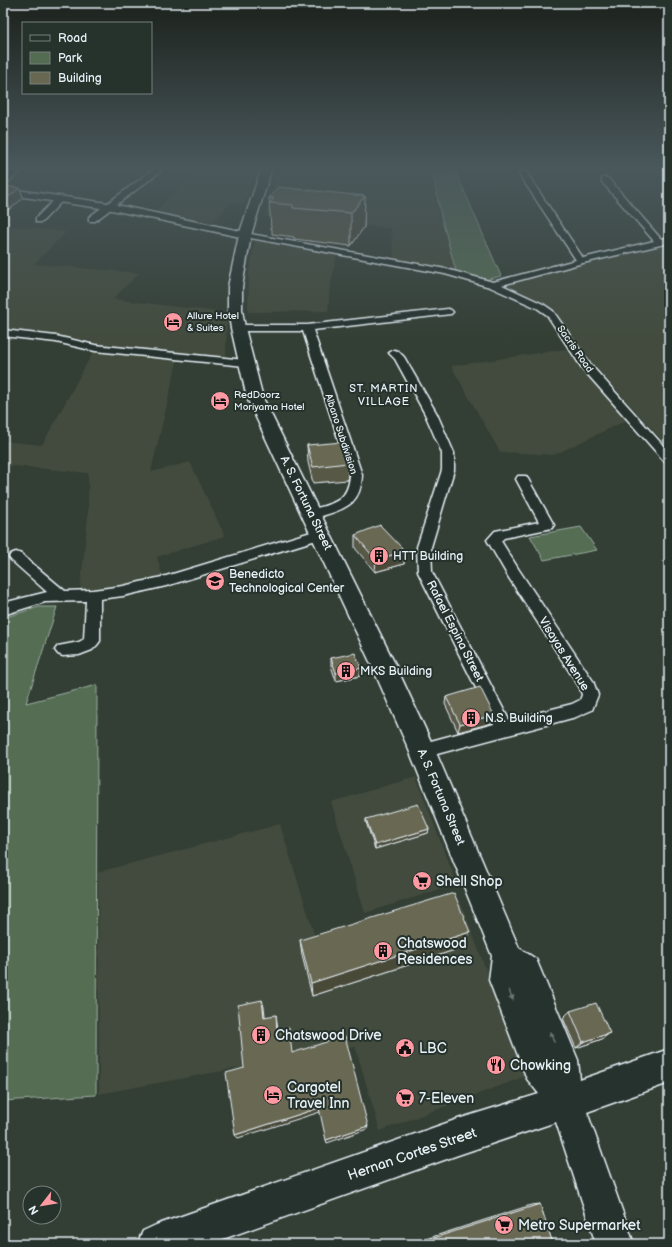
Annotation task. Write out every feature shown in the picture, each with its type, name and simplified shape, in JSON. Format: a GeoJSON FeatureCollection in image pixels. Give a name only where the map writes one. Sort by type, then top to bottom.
{"type":"FeatureCollection","features":[{"type":"Feature","properties":{"kind":"main road","name":"A. S. Fortuna Street"},"geometry":{"type":"LineString","coordinates":[[248,225],[235,287],[235,310],[245,362],[255,398],[321,534],[422,750],[507,958],[505,980],[539,1067],[566,1102],[615,1244]]}},
{"type":"Feature","properties":{"kind":"main road","name":"Hernan Cortes Street"},"geometry":{"type":"LineString","coordinates":[[156,1244],[458,1137],[566,1102],[669,1066]]}},
{"type":"Feature","properties":{"kind":"street"},"geometry":{"type":"LineString","coordinates":[[195,225],[245,236]]}},
{"type":"Feature","properties":{"kind":"street"},"geometry":{"type":"LineString","coordinates":[[557,225],[581,261]]}},
{"type":"Feature","properties":{"kind":"street"},"geometry":{"type":"LineString","coordinates":[[644,225],[659,242]]}},
{"type":"Feature","properties":{"kind":"street","name":"Sacris Road"},"geometry":{"type":"LineString","coordinates":[[245,236],[457,274],[493,285],[533,302],[550,313],[586,366],[669,459]]}},
{"type":"Feature","properties":{"kind":"street"},"geometry":{"type":"LineString","coordinates":[[493,285],[581,261],[669,240]]}},
{"type":"Feature","properties":{"kind":"street"},"geometry":{"type":"LineString","coordinates":[[238,328],[307,328],[448,312]]}},
{"type":"Feature","properties":{"kind":"street","name":"Albano Subdivision"},"geometry":{"type":"LineString","coordinates":[[307,328],[356,475],[354,492],[347,501],[334,508],[311,514]]}},
{"type":"Feature","properties":{"kind":"street"},"geometry":{"type":"LineString","coordinates":[[3,333],[56,339],[95,348],[245,362]]}},
{"type":"Feature","properties":{"kind":"street","name":"Rafael Espina Street"},"geometry":{"type":"LineString","coordinates":[[394,353],[399,357],[431,414],[448,453],[448,470],[424,547],[425,572],[505,729]]}},
{"type":"Feature","properties":{"kind":"street","name":"Visayas Avenue"},"geometry":{"type":"LineString","coordinates":[[422,750],[576,710],[586,705],[590,695],[587,686],[514,574],[494,540],[500,534],[546,525],[522,479]]}},
{"type":"Feature","properties":{"kind":"street"},"geometry":{"type":"LineString","coordinates":[[3,609],[45,597],[93,595],[123,591],[166,581],[321,534]]}},
{"type":"Feature","properties":{"kind":"street"},"geometry":{"type":"LineString","coordinates":[[16,557],[60,596]]}},
{"type":"Feature","properties":{"kind":"street"},"geometry":{"type":"LineString","coordinates":[[63,650],[81,648],[90,644],[92,641],[93,595]]}},
{"type":"Feature","properties":{"kind":"shaded area"},"geometry":{"type":"Polygon","coordinates":[[[3,225],[66,232],[34,264],[139,273],[113,299],[227,313],[226,358],[100,346],[91,341],[44,334],[30,333],[26,335],[3,332],[3,225]]]}},
{"type":"Feature","properties":{"kind":"shaded area"},"geometry":{"type":"Polygon","coordinates":[[[362,225],[444,225],[456,271],[394,258],[391,228],[362,225]]]}},
{"type":"Feature","properties":{"kind":"shaded area"},"geometry":{"type":"Polygon","coordinates":[[[255,241],[269,241],[337,254],[330,287],[328,311],[248,312],[249,272],[255,241]]]}},
{"type":"Feature","properties":{"kind":"shaded area"},"geometry":{"type":"Polygon","coordinates":[[[669,242],[669,448],[583,353],[550,307],[507,287],[508,284],[669,242]]]}},
{"type":"Feature","properties":{"kind":"shaded area"},"geometry":{"type":"Polygon","coordinates":[[[565,349],[629,419],[554,455],[500,452],[451,366],[565,349]]]}},
{"type":"Feature","properties":{"kind":"shaded area"},"geometry":{"type":"Polygon","coordinates":[[[94,350],[178,358],[151,472],[190,462],[225,536],[157,557],[163,578],[117,588],[80,590],[88,515],[88,473],[3,465],[3,441],[42,445],[94,350]]]}},
{"type":"Feature","properties":{"kind":"shaded area"},"geometry":{"type":"Polygon","coordinates":[[[416,777],[457,884],[365,913],[331,802],[416,777]]]}},
{"type":"Feature","properties":{"kind":"shaded area"},"geometry":{"type":"Polygon","coordinates":[[[280,824],[318,946],[461,903],[526,1076],[380,1131],[355,1046],[99,1094],[98,872],[280,824]]]}},
{"type":"Feature","properties":{"kind":"green space"},"geometry":{"type":"Polygon","coordinates":[[[444,225],[479,225],[501,276],[485,280],[456,271],[444,225]]]}},
{"type":"Feature","properties":{"kind":"green space"},"geometry":{"type":"Polygon","coordinates":[[[581,527],[597,550],[544,560],[530,536],[581,527]]]}},
{"type":"Feature","properties":{"kind":"green space"},"geometry":{"type":"Polygon","coordinates":[[[39,607],[57,607],[26,703],[97,685],[96,1095],[3,1101],[3,778],[6,708],[3,709],[3,618],[39,607]]]}},
{"type":"Feature","properties":{"kind":"building"},"geometry":{"type":"Polygon","coordinates":[[[343,442],[349,459],[348,463],[313,467],[307,445],[343,442]]]}},
{"type":"Feature","properties":{"kind":"building"},"geometry":{"type":"Polygon","coordinates":[[[380,525],[405,551],[376,560],[355,535],[380,525]]]}},
{"type":"Feature","properties":{"kind":"building"},"geometry":{"type":"Polygon","coordinates":[[[355,653],[361,668],[336,673],[331,658],[355,653]]]}},
{"type":"Feature","properties":{"kind":"building","name":"N.S. Building"},"geometry":{"type":"Polygon","coordinates":[[[480,687],[494,715],[460,724],[446,697],[480,687]]]}},
{"type":"Feature","properties":{"kind":"building"},"geometry":{"type":"Polygon","coordinates":[[[418,804],[429,829],[375,845],[366,819],[418,804]]]}},
{"type":"Feature","properties":{"kind":"building","name":"Chatswood Residences"},"geometry":{"type":"Polygon","coordinates":[[[454,893],[470,932],[311,983],[300,940],[454,893]]]}},
{"type":"Feature","properties":{"kind":"building"},"geometry":{"type":"Polygon","coordinates":[[[262,1000],[264,1017],[276,1015],[277,1030],[289,1028],[292,1053],[345,1036],[368,1126],[326,1140],[319,1108],[235,1135],[226,1073],[244,1068],[238,1005],[262,1000]]]}},
{"type":"Feature","properties":{"kind":"building"},"geometry":{"type":"Polygon","coordinates":[[[596,1003],[610,1033],[583,1042],[570,1011],[596,1003]]]}},
{"type":"Feature","properties":{"kind":"building","name":"Metro Supermarket"},"geometry":{"type":"Polygon","coordinates":[[[540,1204],[553,1244],[415,1244],[540,1204]]]}},
{"type":"Feature","properties":{"kind":"place","name":"Allure Hotel & Suites"},"geometry":{"type":"Point","coordinates":[173,322]}},
{"type":"Feature","properties":{"kind":"place","name":"RedDoorz Moriyama Hotel"},"geometry":{"type":"Point","coordinates":[220,401]}},
{"type":"Feature","properties":{"kind":"place","name":"HTT Building"},"geometry":{"type":"Point","coordinates":[379,556]}},
{"type":"Feature","properties":{"kind":"place","name":"Benedicto Technological Center"},"geometry":{"type":"Point","coordinates":[215,581]}},
{"type":"Feature","properties":{"kind":"place","name":"MKS Building"},"geometry":{"type":"Point","coordinates":[346,671]}},
{"type":"Feature","properties":{"kind":"place","name":"N.S. Building"},"geometry":{"type":"Point","coordinates":[471,718]}},
{"type":"Feature","properties":{"kind":"place","name":"Shell Shop"},"geometry":{"type":"Point","coordinates":[422,881]}},
{"type":"Feature","properties":{"kind":"place","name":"Chatswood Residences"},"geometry":{"type":"Point","coordinates":[383,951]}},
{"type":"Feature","properties":{"kind":"place","name":"Chatswood Drive"},"geometry":{"type":"Point","coordinates":[261,1035]}},
{"type":"Feature","properties":{"kind":"place","name":"LBC"},"geometry":{"type":"Point","coordinates":[405,1048]}},
{"type":"Feature","properties":{"kind":"place","name":"Chowking"},"geometry":{"type":"Point","coordinates":[496,1065]}},
{"type":"Feature","properties":{"kind":"place","name":"Cargotel Travel Inn"},"geometry":{"type":"Point","coordinates":[273,1095]}},
{"type":"Feature","properties":{"kind":"place","name":"7-Eleven"},"geometry":{"type":"Point","coordinates":[405,1098]}},
{"type":"Feature","properties":{"kind":"place","name":"Metro Supermarket"},"geometry":{"type":"Point","coordinates":[504,1225]}},
{"type":"Feature","properties":{"kind":"district","name":"ST. MARTIN VILLAGE"},"geometry":{"type":"Point","coordinates":[384,394]}}]}
